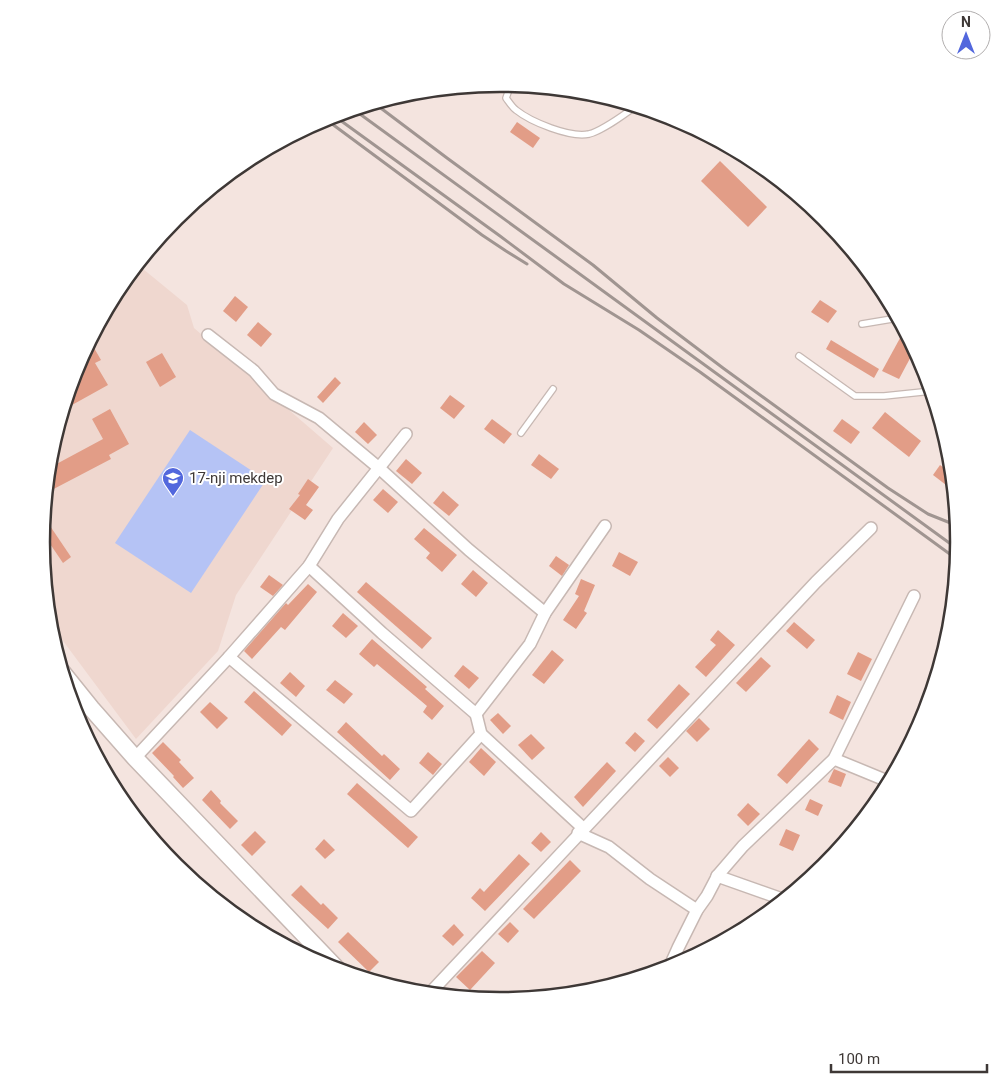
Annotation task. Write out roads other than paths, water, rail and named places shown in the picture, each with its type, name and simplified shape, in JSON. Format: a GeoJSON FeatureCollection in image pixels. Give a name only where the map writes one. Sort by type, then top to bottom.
{"type":"FeatureCollection","features":[{"type":"Feature","properties":{"kind":"street"},"geometry":{"type":"LineString","coordinates":[[208,335],[254,371],[274,394],[319,418],[379,468],[469,550],[545,613]]}},
{"type":"Feature","properties":{"kind":"street"},"geometry":{"type":"LineString","coordinates":[[136,758],[309,566],[338,519],[406,434]]}},
{"type":"Feature","properties":{"kind":"street"},"geometry":{"type":"LineString","coordinates":[[476,714],[530,644],[545,613],[605,526]]}},
{"type":"Feature","properties":{"kind":"street"},"geometry":{"type":"LineString","coordinates":[[434,988],[816,582],[871,528]]}},
{"type":"Feature","properties":{"kind":"street"},"geometry":{"type":"LineString","coordinates":[[309,566],[382,633],[476,714],[481,734],[580,831],[609,847],[650,879],[697,910]]}},
{"type":"Feature","properties":{"kind":"street"},"geometry":{"type":"LineString","coordinates":[[674,957],[697,910],[718,876],[743,846],[834,759],[914,596]]}},
{"type":"Feature","properties":{"kind":"street"},"geometry":{"type":"LineString","coordinates":[[229,657],[412,811],[481,734]]}},
{"type":"Feature","properties":{"kind":"street"},"geometry":{"type":"LineString","coordinates":[[74,688],[90,708],[136,758],[324,956]]}},
{"type":"Feature","properties":{"kind":"street"},"geometry":{"type":"LineString","coordinates":[[834,759],[883,779]]}},
{"type":"Feature","properties":{"kind":"street"},"geometry":{"type":"LineString","coordinates":[[718,876],[777,897]]}},
{"type":"Feature","properties":{"kind":"lane"},"geometry":{"type":"LineString","coordinates":[[508,92],[506,98],[516,110],[545,126],[572,134],[590,134],[629,110]]}},
{"type":"Feature","properties":{"kind":"lane"},"geometry":{"type":"LineString","coordinates":[[862,324],[892,319]]}},
{"type":"Feature","properties":{"kind":"lane"},"geometry":{"type":"LineString","coordinates":[[799,356],[855,396],[925,393]]}},
{"type":"Feature","properties":{"kind":"lane"},"geometry":{"type":"LineString","coordinates":[[521,433],[553,389]]}},
{"type":"Feature","properties":{"kind":"railway"},"geometry":{"type":"LineString","coordinates":[[381,108],[593,265],[657,318],[723,368],[888,488],[928,514],[950,523]]}},
{"type":"Feature","properties":{"kind":"railway"},"geometry":{"type":"LineString","coordinates":[[360,114],[951,544]]}},
{"type":"Feature","properties":{"kind":"railway"},"geometry":{"type":"LineString","coordinates":[[341,121],[564,284],[639,330],[700,372],[951,555]]}},
{"type":"Feature","properties":{"kind":"railway"},"geometry":{"type":"LineString","coordinates":[[332,124],[482,235],[527,264]]}},
{"type":"Feature","properties":{"kind":"place","name":"17-nji mekdep"},"geometry":{"type":"Point","coordinates":[173,497]}}]}
